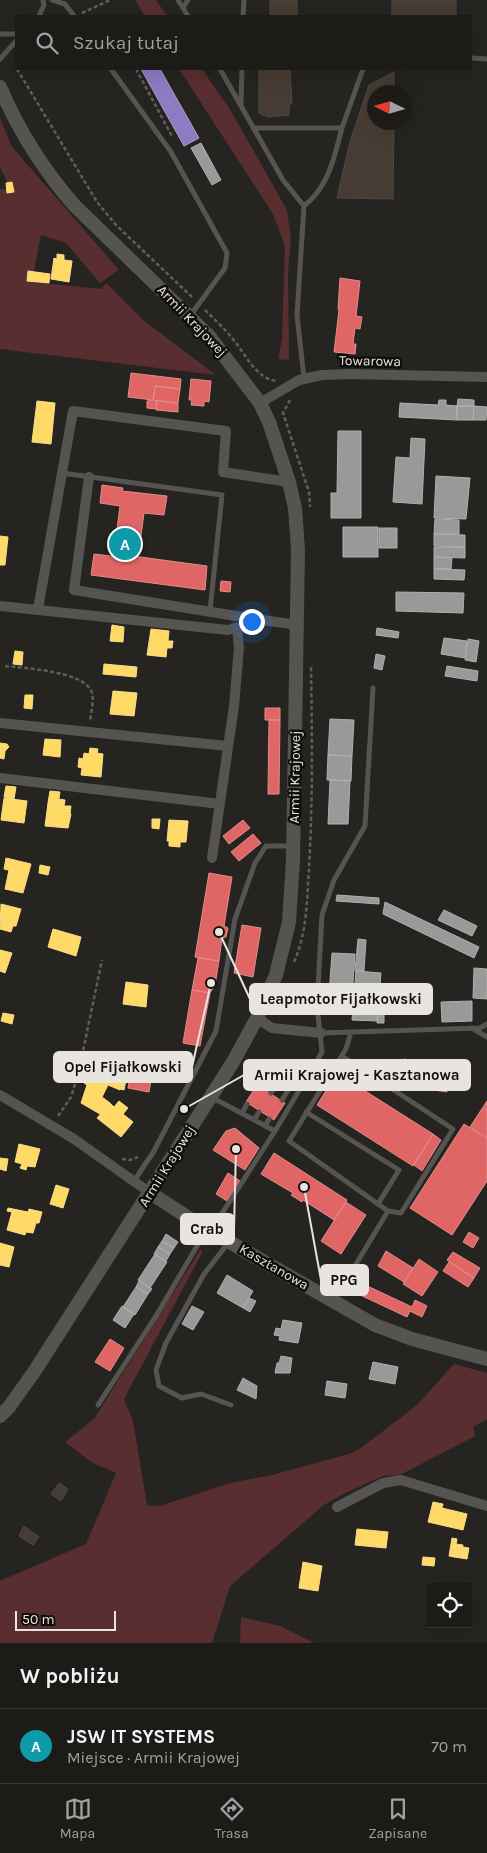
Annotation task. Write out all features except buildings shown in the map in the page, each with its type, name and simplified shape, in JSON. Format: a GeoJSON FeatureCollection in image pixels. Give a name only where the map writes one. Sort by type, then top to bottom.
{"type":"FeatureCollection","features":[{"type":"Feature","properties":{"kind":"street","name":"Armii Krajowej"},"geometry":{"type":"LineString","coordinates":[[0,87],[14,120],[38,161],[54,182],[93,224],[209,336],[260,403],[269,422],[289,482],[295,508],[298,550],[294,846],[288,929],[276,975],[257,1018],[233,1062],[34,1372],[0,1416]]}},
{"type":"Feature","properties":{"kind":"street","name":"Towarowa"},"geometry":{"type":"LineString","coordinates":[[260,403],[304,378],[322,375],[487,377]]}},
{"type":"Feature","properties":{"kind":"street"},"geometry":{"type":"LineString","coordinates":[[38,609],[73,411],[226,431],[223,472],[289,482]]}},
{"type":"Feature","properties":{"kind":"street"},"geometry":{"type":"LineString","coordinates":[[89,477],[74,590],[298,625]]}},
{"type":"Feature","properties":{"kind":"street"},"geometry":{"type":"LineString","coordinates":[[0,606],[228,630],[237,628],[255,619]]}},
{"type":"Feature","properties":{"kind":"street"},"geometry":{"type":"LineString","coordinates":[[212,858],[237,668],[237,628]]}},
{"type":"Feature","properties":{"kind":"street"},"geometry":{"type":"LineString","coordinates":[[0,723],[228,746]]}},
{"type":"Feature","properties":{"kind":"street"},"geometry":{"type":"LineString","coordinates":[[0,778],[220,804]]}},
{"type":"Feature","properties":{"kind":"street"},"geometry":{"type":"LineString","coordinates":[[257,1018],[272,1028],[321,1033]]}},
{"type":"Feature","properties":{"kind":"street","name":"Kasztanowa"},"geometry":{"type":"LineString","coordinates":[[0,1095],[74,1139],[209,1230],[333,1302],[392,1333],[487,1359]]}},
{"type":"Feature","properties":{"kind":"street"},"geometry":{"type":"LineString","coordinates":[[337,1507],[384,1483],[401,1480],[487,1506]]}},
{"type":"Feature","properties":{"kind":"lane"},"geometry":{"type":"LineString","coordinates":[[40,15],[44,6],[43,0]]}},
{"type":"Feature","properties":{"kind":"lane"},"geometry":{"type":"LineString","coordinates":[[52,0],[65,4],[75,15]]}},
{"type":"Feature","properties":{"kind":"lane"},"geometry":{"type":"LineString","coordinates":[[178,0],[187,15]]}},
{"type":"Feature","properties":{"kind":"lane"},"geometry":{"type":"LineString","coordinates":[[183,8],[188,0]]}},
{"type":"Feature","properties":{"kind":"lane"},"geometry":{"type":"LineString","coordinates":[[243,15],[244,0]]}},
{"type":"Feature","properties":{"kind":"lane"},"geometry":{"type":"LineString","coordinates":[[0,34],[15,34]]}},
{"type":"Feature","properties":{"kind":"lane"},"geometry":{"type":"LineString","coordinates":[[0,59],[15,42]]}},
{"type":"Feature","properties":{"kind":"lane"},"geometry":{"type":"LineString","coordinates":[[472,58],[487,59]]}},
{"type":"Feature","properties":{"kind":"lane"},"geometry":{"type":"LineString","coordinates":[[112,70],[171,152],[227,252],[225,268],[200,305],[190,316]]}},
{"type":"Feature","properties":{"kind":"lane"},"geometry":{"type":"LineString","coordinates":[[221,70],[283,180],[304,206],[297,314],[304,378]]}},
{"type":"Feature","properties":{"kind":"lane"},"geometry":{"type":"LineString","coordinates":[[241,103],[242,70]]}},
{"type":"Feature","properties":{"kind":"lane"},"geometry":{"type":"LineString","coordinates":[[304,206],[314,198],[328,177],[342,128],[363,70]]}},
{"type":"Feature","properties":{"kind":"lane"},"geometry":{"type":"LineString","coordinates":[[254,128],[342,128]]}},
{"type":"Feature","properties":{"kind":"lane"},"geometry":{"type":"LineString","coordinates":[[62,473],[222,495],[210,611]]}},
{"type":"Feature","properties":{"kind":"lane"},"geometry":{"type":"LineString","coordinates":[[98,1405],[209,1230],[275,1131],[322,1052],[317,1005],[322,915],[334,880],[365,826],[373,688]]}},
{"type":"Feature","properties":{"kind":"lane"},"geometry":{"type":"LineString","coordinates":[[134,1181],[154,1151],[216,1031],[235,918],[254,863],[266,846],[294,846]]}},
{"type":"Feature","properties":{"kind":"lane"},"geometry":{"type":"LineString","coordinates":[[321,1033],[480,1028],[487,1024]]}},
{"type":"Feature","properties":{"kind":"lane"},"geometry":{"type":"LineString","coordinates":[[472,1028],[487,1037]]}},
{"type":"Feature","properties":{"kind":"lane"},"geometry":{"type":"LineString","coordinates":[[342,1056],[453,1129],[401,1213],[388,1211],[288,1141],[342,1056],[351,1032]]}},
{"type":"Feature","properties":{"kind":"lane"},"geometry":{"type":"LineString","coordinates":[[259,1086],[265,1077],[306,1079]]}},
{"type":"Feature","properties":{"kind":"lane"},"geometry":{"type":"LineString","coordinates":[[271,1093],[281,1078]]}},
{"type":"Feature","properties":{"kind":"lane"},"geometry":{"type":"LineString","coordinates":[[282,1100],[295,1079]]}},
{"type":"Feature","properties":{"kind":"lane"},"geometry":{"type":"LineString","coordinates":[[210,1097],[275,1131]]}},
{"type":"Feature","properties":{"kind":"lane"},"geometry":{"type":"LineString","coordinates":[[242,1113],[247,1104]]}},
{"type":"Feature","properties":{"kind":"lane"},"geometry":{"type":"LineString","coordinates":[[254,1120],[259,1112]]}},
{"type":"Feature","properties":{"kind":"lane"},"geometry":{"type":"LineString","coordinates":[[306,1112],[399,1170],[378,1204]]}},
{"type":"Feature","properties":{"kind":"lane"},"geometry":{"type":"LineString","coordinates":[[265,1126],[269,1119]]}},
{"type":"Feature","properties":{"kind":"lane"},"geometry":{"type":"LineString","coordinates":[[333,1302],[388,1211]]}},
{"type":"Feature","properties":{"kind":"lane"},"geometry":{"type":"LineString","coordinates":[[229,1241],[204,1274],[170,1334],[156,1370],[159,1386],[182,1398],[202,1394],[231,1405]]}},
{"type":"Feature","properties":{"kind":"path"},"geometry":{"type":"LineString","coordinates":[[78,15],[110,0]]}},
{"type":"Feature","properties":{"kind":"path"},"geometry":{"type":"LineString","coordinates":[[18,70],[97,202],[116,224],[234,340],[258,372],[268,379],[276,381],[283,377]]}},
{"type":"Feature","properties":{"kind":"path"},"geometry":{"type":"LineString","coordinates":[[137,70],[175,140]]}},
{"type":"Feature","properties":{"kind":"path"},"geometry":{"type":"LineString","coordinates":[[5,666],[56,671],[87,686],[92,693],[90,732]]}},
{"type":"Feature","properties":{"kind":"path"},"geometry":{"type":"LineString","coordinates":[[58,1116],[71,1097],[78,1075],[102,960]]}},
{"type":"Feature","properties":{"kind":"shaded area"},"geometry":{"type":"Polygon","coordinates":[[[135,0],[156,0],[166,15],[144,15],[135,0]]]}},
{"type":"Feature","properties":{"kind":"shaded area"},"geometry":{"type":"Polygon","coordinates":[[[180,70],[203,70],[231,111],[287,210],[291,240],[288,272],[289,360],[278,359],[282,339],[285,246],[273,214],[180,70]]]}},
{"type":"Feature","properties":{"kind":"shaded area"},"geometry":{"type":"Polygon","coordinates":[[[0,118],[12,147],[119,270],[100,283],[66,243],[41,235],[32,282],[101,289],[106,283],[143,320],[216,375],[0,349],[0,189],[11,190],[0,167],[0,118]]]}},
{"type":"Feature","properties":{"kind":"shaded area"},"geometry":{"type":"Polygon","coordinates":[[[200,1250],[203,1251],[124,1399],[133,1421],[147,1505],[160,1506],[230,1483],[272,1475],[349,1454],[361,1448],[417,1405],[454,1364],[487,1373],[487,1419],[473,1427],[475,1436],[400,1475],[383,1476],[324,1505],[230,1586],[212,1643],[0,1643],[0,1581],[86,1544],[116,1473],[93,1463],[65,1442],[94,1419],[200,1250]]]}},
{"type":"Feature","properties":{"kind":"shaded area"},"geometry":{"type":"Polygon","coordinates":[[[241,1617],[280,1626],[314,1643],[240,1643],[241,1617]]]}},
{"type":"Feature","properties":{"kind":"place","name":"JSW IT SYSTEMS"},"geometry":{"type":"Point","coordinates":[125,544]}},
{"type":"Feature","properties":{"kind":"place","name":"Leapmotor Fijałkowski"},"geometry":{"type":"Point","coordinates":[219,932]}},
{"type":"Feature","properties":{"kind":"place","name":"Opel Fijałkowski"},"geometry":{"type":"Point","coordinates":[211,983]}},
{"type":"Feature","properties":{"kind":"place","name":"Armii Krajowej - Kasztanowa"},"geometry":{"type":"Point","coordinates":[184,1109]}},
{"type":"Feature","properties":{"kind":"place","name":"Crab"},"geometry":{"type":"Point","coordinates":[236,1149]}},
{"type":"Feature","properties":{"kind":"place","name":"PPG"},"geometry":{"type":"Point","coordinates":[304,1187]}}]}
